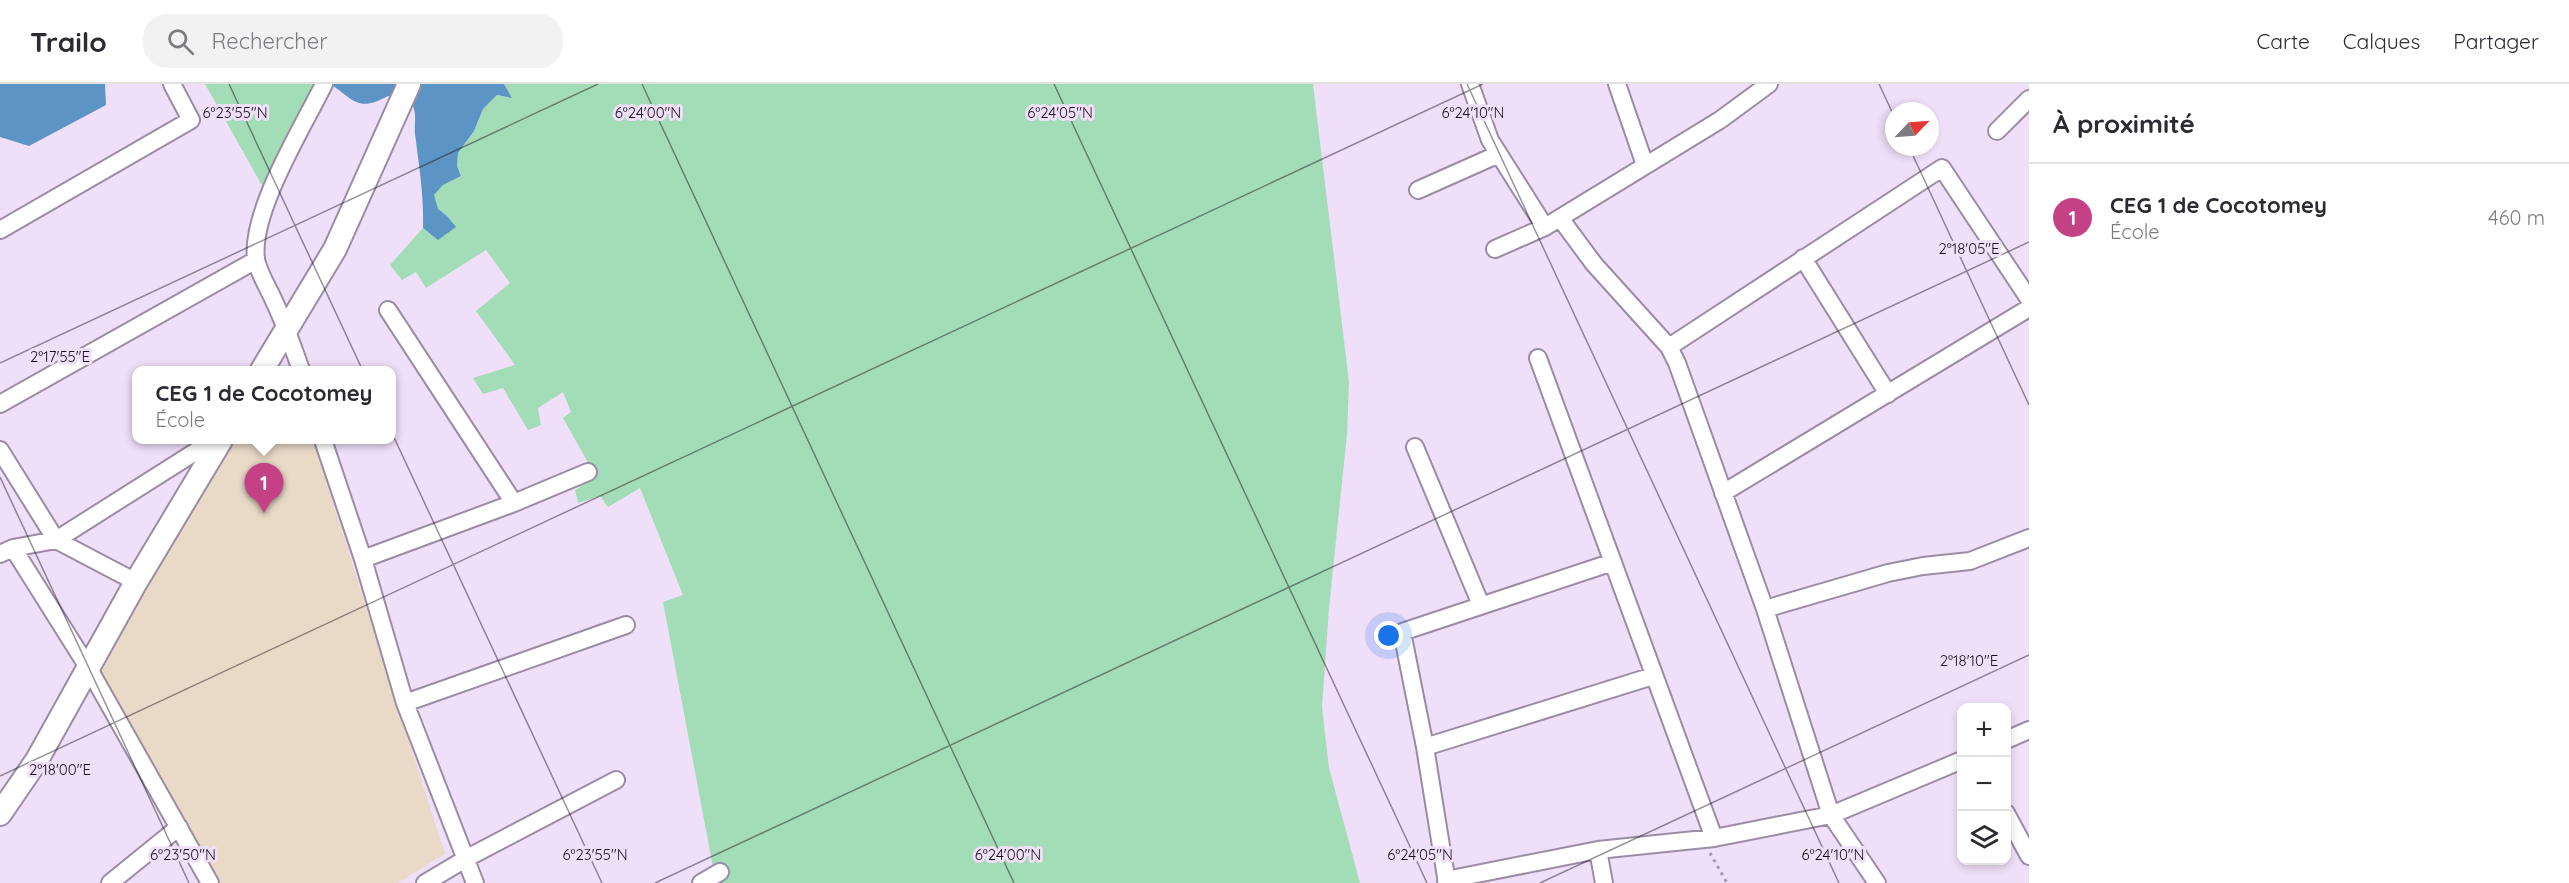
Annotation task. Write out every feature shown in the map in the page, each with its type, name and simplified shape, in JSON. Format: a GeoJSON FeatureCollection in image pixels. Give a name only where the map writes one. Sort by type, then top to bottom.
{"type":"FeatureCollection","features":[{"type":"Feature","properties":{"kind":"main road"},"geometry":{"type":"LineString","coordinates":[[264,366],[335,249],[406,93]]}},
{"type":"Feature","properties":{"kind":"main road"},"geometry":{"type":"LineString","coordinates":[[0,814],[37,760],[136,582],[219,444]]}},
{"type":"Feature","properties":{"kind":"street"},"geometry":{"type":"LineString","coordinates":[[0,230],[191,120],[172,84]]}},
{"type":"Feature","properties":{"kind":"street"},"geometry":{"type":"LineString","coordinates":[[299,366],[287,329],[256,260],[261,214],[324,84]]}},
{"type":"Feature","properties":{"kind":"street"},"geometry":{"type":"LineString","coordinates":[[1470,84],[1490,140],[1545,227]]}},
{"type":"Feature","properties":{"kind":"street"},"geometry":{"type":"LineString","coordinates":[[1617,84],[1645,165]]}},
{"type":"Feature","properties":{"kind":"street"},"geometry":{"type":"LineString","coordinates":[[1495,249],[1560,218],[1720,120],[1769,84]]}},
{"type":"Feature","properties":{"kind":"street"},"geometry":{"type":"LineString","coordinates":[[1997,131],[2029,99]]}},
{"type":"Feature","properties":{"kind":"street"},"geometry":{"type":"LineString","coordinates":[[1418,190],[1499,154]]}},
{"type":"Feature","properties":{"kind":"street"},"geometry":{"type":"LineString","coordinates":[[1669,347],[1942,168],[2029,299]]}},
{"type":"Feature","properties":{"kind":"street"},"geometry":{"type":"LineString","coordinates":[[1560,218],[1594,264],[1669,347],[1677,363],[1765,609],[1831,815],[1877,883]]}},
{"type":"Feature","properties":{"kind":"street"},"geometry":{"type":"LineString","coordinates":[[1803,258],[1888,394]]}},
{"type":"Feature","properties":{"kind":"street"},"geometry":{"type":"LineString","coordinates":[[0,405],[256,260]]}},
{"type":"Feature","properties":{"kind":"street"},"geometry":{"type":"LineString","coordinates":[[1723,493],[2029,308]]}},
{"type":"Feature","properties":{"kind":"street"},"geometry":{"type":"LineString","coordinates":[[388,310],[514,502]]}},
{"type":"Feature","properties":{"kind":"street"},"geometry":{"type":"LineString","coordinates":[[1539,358],[1653,676],[1707,838]]}},
{"type":"Feature","properties":{"kind":"street"},"geometry":{"type":"LineString","coordinates":[[208,444],[56,540],[6,551],[89,669],[210,883]]}},
{"type":"Feature","properties":{"kind":"street"},"geometry":{"type":"LineString","coordinates":[[324,444],[363,560],[405,703],[476,883]]}},
{"type":"Feature","properties":{"kind":"street"},"geometry":{"type":"LineString","coordinates":[[1415,447],[1481,605]]}},
{"type":"Feature","properties":{"kind":"street"},"geometry":{"type":"LineString","coordinates":[[0,450],[56,540],[136,582]]}},
{"type":"Feature","properties":{"kind":"street"},"geometry":{"type":"LineString","coordinates":[[363,560],[588,472]]}},
{"type":"Feature","properties":{"kind":"street"},"geometry":{"type":"LineString","coordinates":[[1765,609],[1888,573],[1923,566],[1971,561],[2029,538]]}},
{"type":"Feature","properties":{"kind":"street"},"geometry":{"type":"LineString","coordinates":[[1612,562],[1402,632],[1425,747],[1447,881],[1598,850],[1707,838],[1831,815],[1957,762]]}},
{"type":"Feature","properties":{"kind":"street"},"geometry":{"type":"LineString","coordinates":[[405,703],[627,625]]}},
{"type":"Feature","properties":{"kind":"street"},"geometry":{"type":"LineString","coordinates":[[1425,747],[1653,676]]}},
{"type":"Feature","properties":{"kind":"street"},"geometry":{"type":"LineString","coordinates":[[2011,738],[2029,729]]}},
{"type":"Feature","properties":{"kind":"street"},"geometry":{"type":"LineString","coordinates":[[425,883],[467,858],[616,780]]}},
{"type":"Feature","properties":{"kind":"street"},"geometry":{"type":"LineString","coordinates":[[2011,821],[2029,856]]}},
{"type":"Feature","properties":{"kind":"street"},"geometry":{"type":"LineString","coordinates":[[110,883],[179,827]]}},
{"type":"Feature","properties":{"kind":"street"},"geometry":{"type":"LineString","coordinates":[[1598,850],[1604,883]]}},
{"type":"Feature","properties":{"kind":"street"},"geometry":{"type":"LineString","coordinates":[[702,883],[720,872]]}},
{"type":"Feature","properties":{"kind":"path"},"geometry":{"type":"LineString","coordinates":[[1707,838],[1727,883]]}},
{"type":"Feature","properties":{"kind":"shaded area"},"geometry":{"type":"Polygon","coordinates":[[[234,444],[314,444],[445,854],[398,883],[220,883],[95,669],[234,444]]]}},
{"type":"Feature","properties":{"kind":"green space"},"geometry":{"type":"Polygon","coordinates":[[[205,84],[324,84],[269,195],[260,182],[205,84]]]}},
{"type":"Feature","properties":{"kind":"green space"},"geometry":{"type":"Polygon","coordinates":[[[504,84],[1313,84],[1349,382],[1347,434],[1329,608],[1322,707],[1329,768],[1360,883],[716,883],[663,602],[683,595],[640,488],[608,507],[600,496],[578,503],[575,490],[596,477],[563,418],[571,412],[563,392],[538,408],[541,425],[528,430],[503,388],[483,394],[473,378],[515,365],[476,311],[510,283],[486,250],[426,288],[416,272],[402,280],[390,265],[423,228],[438,240],[447,216],[438,210],[433,195],[443,185],[461,176],[457,166],[458,153],[474,131],[483,109],[497,95],[512,98],[504,84]]]}},
{"type":"Feature","properties":{"kind":"water"},"geometry":{"type":"Polygon","coordinates":[[[0,84],[105,84],[106,105],[29,146],[0,137],[0,84]]]}},
{"type":"Feature","properties":{"kind":"water"},"geometry":{"type":"Polygon","coordinates":[[[330,84],[504,84],[512,98],[497,95],[483,109],[474,131],[458,153],[457,166],[461,176],[443,185],[434,195],[438,209],[456,227],[438,240],[423,228],[422,192],[413,106],[388,96],[378,101],[362,104],[330,84]]]}},
{"type":"Feature","properties":{"kind":"place","name":"CEG 1 de Cocotomey"},"geometry":{"type":"Point","coordinates":[264,513]}}]}
